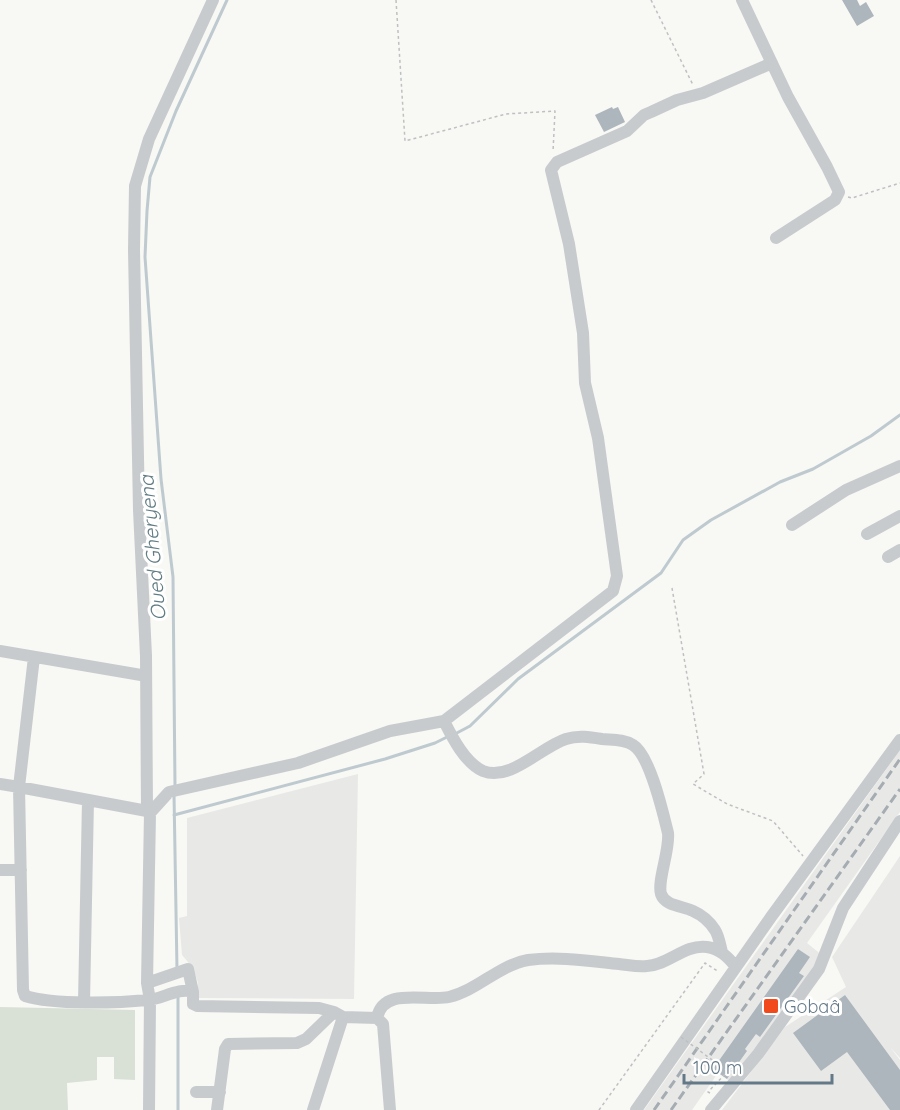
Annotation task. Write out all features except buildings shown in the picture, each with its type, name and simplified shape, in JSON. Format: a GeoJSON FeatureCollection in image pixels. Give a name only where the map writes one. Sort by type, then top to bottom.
{"type":"FeatureCollection","features":[{"type":"Feature","properties":{"kind":"street"},"geometry":{"type":"LineString","coordinates":[[149,1110],[146,656],[139,510],[135,186],[149,139],[213,0]]}},
{"type":"Feature","properties":{"kind":"street"},"geometry":{"type":"LineString","coordinates":[[742,0],[802,125],[827,167],[839,195],[835,200],[776,238]]}},
{"type":"Feature","properties":{"kind":"street"},"geometry":{"type":"LineString","coordinates":[[148,812],[169,792],[298,763],[390,731],[444,721],[613,591],[617,584],[617,576],[597,438],[585,383],[583,333],[569,244],[552,177],[553,165],[627,131],[644,115],[772,63]]}},
{"type":"Feature","properties":{"kind":"street"},"geometry":{"type":"LineString","coordinates":[[792,525],[846,490],[900,466]]}},
{"type":"Feature","properties":{"kind":"street"},"geometry":{"type":"LineString","coordinates":[[867,534],[900,516]]}},
{"type":"Feature","properties":{"kind":"street"},"geometry":{"type":"LineString","coordinates":[[888,557],[900,550]]}},
{"type":"Feature","properties":{"kind":"street"},"geometry":{"type":"LineString","coordinates":[[0,651],[141,675]]}},
{"type":"Feature","properties":{"kind":"street"},"geometry":{"type":"LineString","coordinates":[[34,657],[20,787],[23,990],[26,996],[84,1002],[150,1000],[189,991]]}},
{"type":"Feature","properties":{"kind":"street"},"geometry":{"type":"LineString","coordinates":[[444,721],[474,765],[483,771],[494,773],[512,769],[556,743],[572,738],[588,736],[627,742],[636,747],[646,760],[668,833],[669,844],[661,893],[668,902],[693,910],[705,919],[716,932],[722,952],[736,967]]}},
{"type":"Feature","properties":{"kind":"street"},"geometry":{"type":"LineString","coordinates":[[636,1110],[900,740]]}},
{"type":"Feature","properties":{"kind":"street"},"geometry":{"type":"LineString","coordinates":[[0,784],[148,812]]}},
{"type":"Feature","properties":{"kind":"street"},"geometry":{"type":"LineString","coordinates":[[84,1002],[88,800]]}},
{"type":"Feature","properties":{"kind":"street"},"geometry":{"type":"LineString","coordinates":[[711,1110],[758,1054],[819,969],[843,908],[858,881],[900,821]]}},
{"type":"Feature","properties":{"kind":"street"},"geometry":{"type":"LineString","coordinates":[[0,870],[21,870]]}},
{"type":"Feature","properties":{"kind":"street"},"geometry":{"type":"LineString","coordinates":[[377,1018],[380,1009],[388,1001],[404,998],[446,998],[457,995],[527,960],[560,959],[644,967],[662,963],[691,948],[706,947],[722,952]]}},
{"type":"Feature","properties":{"kind":"street"},"geometry":{"type":"LineString","coordinates":[[147,983],[188,969],[191,978],[189,991],[197,1006],[319,1008],[339,1015],[380,1019],[384,1028],[390,1110]]}},
{"type":"Feature","properties":{"kind":"street"},"geometry":{"type":"LineString","coordinates":[[218,1110],[225,1049],[228,1044],[297,1043],[339,1015]]}},
{"type":"Feature","properties":{"kind":"street"},"geometry":{"type":"LineString","coordinates":[[313,1110],[339,1015]]}},
{"type":"Feature","properties":{"kind":"street"},"geometry":{"type":"LineString","coordinates":[[196,1092],[220,1092]]}},
{"type":"Feature","properties":{"kind":"path"},"geometry":{"type":"LineString","coordinates":[[396,0],[405,141],[506,114],[555,111],[553,165]]}},
{"type":"Feature","properties":{"kind":"path"},"geometry":{"type":"LineString","coordinates":[[651,0],[694,86],[696,95]]}},
{"type":"Feature","properties":{"kind":"path"},"geometry":{"type":"LineString","coordinates":[[839,195],[852,198],[900,183]]}},
{"type":"Feature","properties":{"kind":"path"},"geometry":{"type":"LineString","coordinates":[[672,588],[704,774],[693,784],[726,804],[773,821],[811,865]]}},
{"type":"Feature","properties":{"kind":"path"},"geometry":{"type":"LineString","coordinates":[[599,1110],[705,963],[719,973]]}},
{"type":"Feature","properties":{"kind":"path"},"geometry":{"type":"LineString","coordinates":[[681,1037],[734,1076]]}},
{"type":"Feature","properties":{"kind":"path"},"geometry":{"type":"LineString","coordinates":[[708,1092],[728,1071]]}},
{"type":"Feature","properties":{"kind":"shaded area"},"geometry":{"type":"Polygon","coordinates":[[[900,750],[900,812],[807,943],[823,956],[731,1082],[718,1073],[692,1110],[644,1110],[900,750]]]}},
{"type":"Feature","properties":{"kind":"shaded area"},"geometry":{"type":"Polygon","coordinates":[[[358,774],[354,999],[198,998],[198,983],[193,968],[182,955],[179,918],[187,916],[187,818],[358,774]]]}},
{"type":"Feature","properties":{"kind":"shaded area"},"geometry":{"type":"Polygon","coordinates":[[[900,856],[900,1058],[890,1047],[900,1060],[900,1110],[722,1110],[785,1027],[846,987],[832,957],[900,856]]]}},
{"type":"Feature","properties":{"kind":"shaded area"},"geometry":{"type":"Polygon","coordinates":[[[0,1007],[135,1010],[135,1080],[114,1079],[114,1057],[97,1057],[97,1080],[67,1083],[68,1110],[0,1110],[0,1007]]]}},
{"type":"Feature","properties":{"kind":"waterway","name":"Oued Gheryena"},"geometry":{"type":"LineString","coordinates":[[175,787],[173,577],[161,479],[145,257],[147,211],[150,177],[176,111],[227,0]]}},
{"type":"Feature","properties":{"kind":"waterway"},"geometry":{"type":"LineString","coordinates":[[455,734],[470,726],[518,679],[661,573],[683,540],[711,520],[780,482],[813,469],[871,436],[900,415]]}},
{"type":"Feature","properties":{"kind":"waterway"},"geometry":{"type":"LineString","coordinates":[[174,815],[385,759],[435,743],[449,736]]}},
{"type":"Feature","properties":{"kind":"waterway","name":"Oued Gheryena"},"geometry":{"type":"LineString","coordinates":[[174,794],[177,970]]}},
{"type":"Feature","properties":{"kind":"waterway","name":"Oued Gheryena"},"geometry":{"type":"LineString","coordinates":[[178,995],[178,1110]]}},
{"type":"Feature","properties":{"kind":"railway"},"geometry":{"type":"LineString","coordinates":[[654,1110],[900,759]]}},
{"type":"Feature","properties":{"kind":"railway"},"geometry":{"type":"LineString","coordinates":[[671,1110],[900,789]]}},
{"type":"Feature","properties":{"kind":"place","name":"Gobaâ"},"geometry":{"type":"Point","coordinates":[771,1006]}}]}
